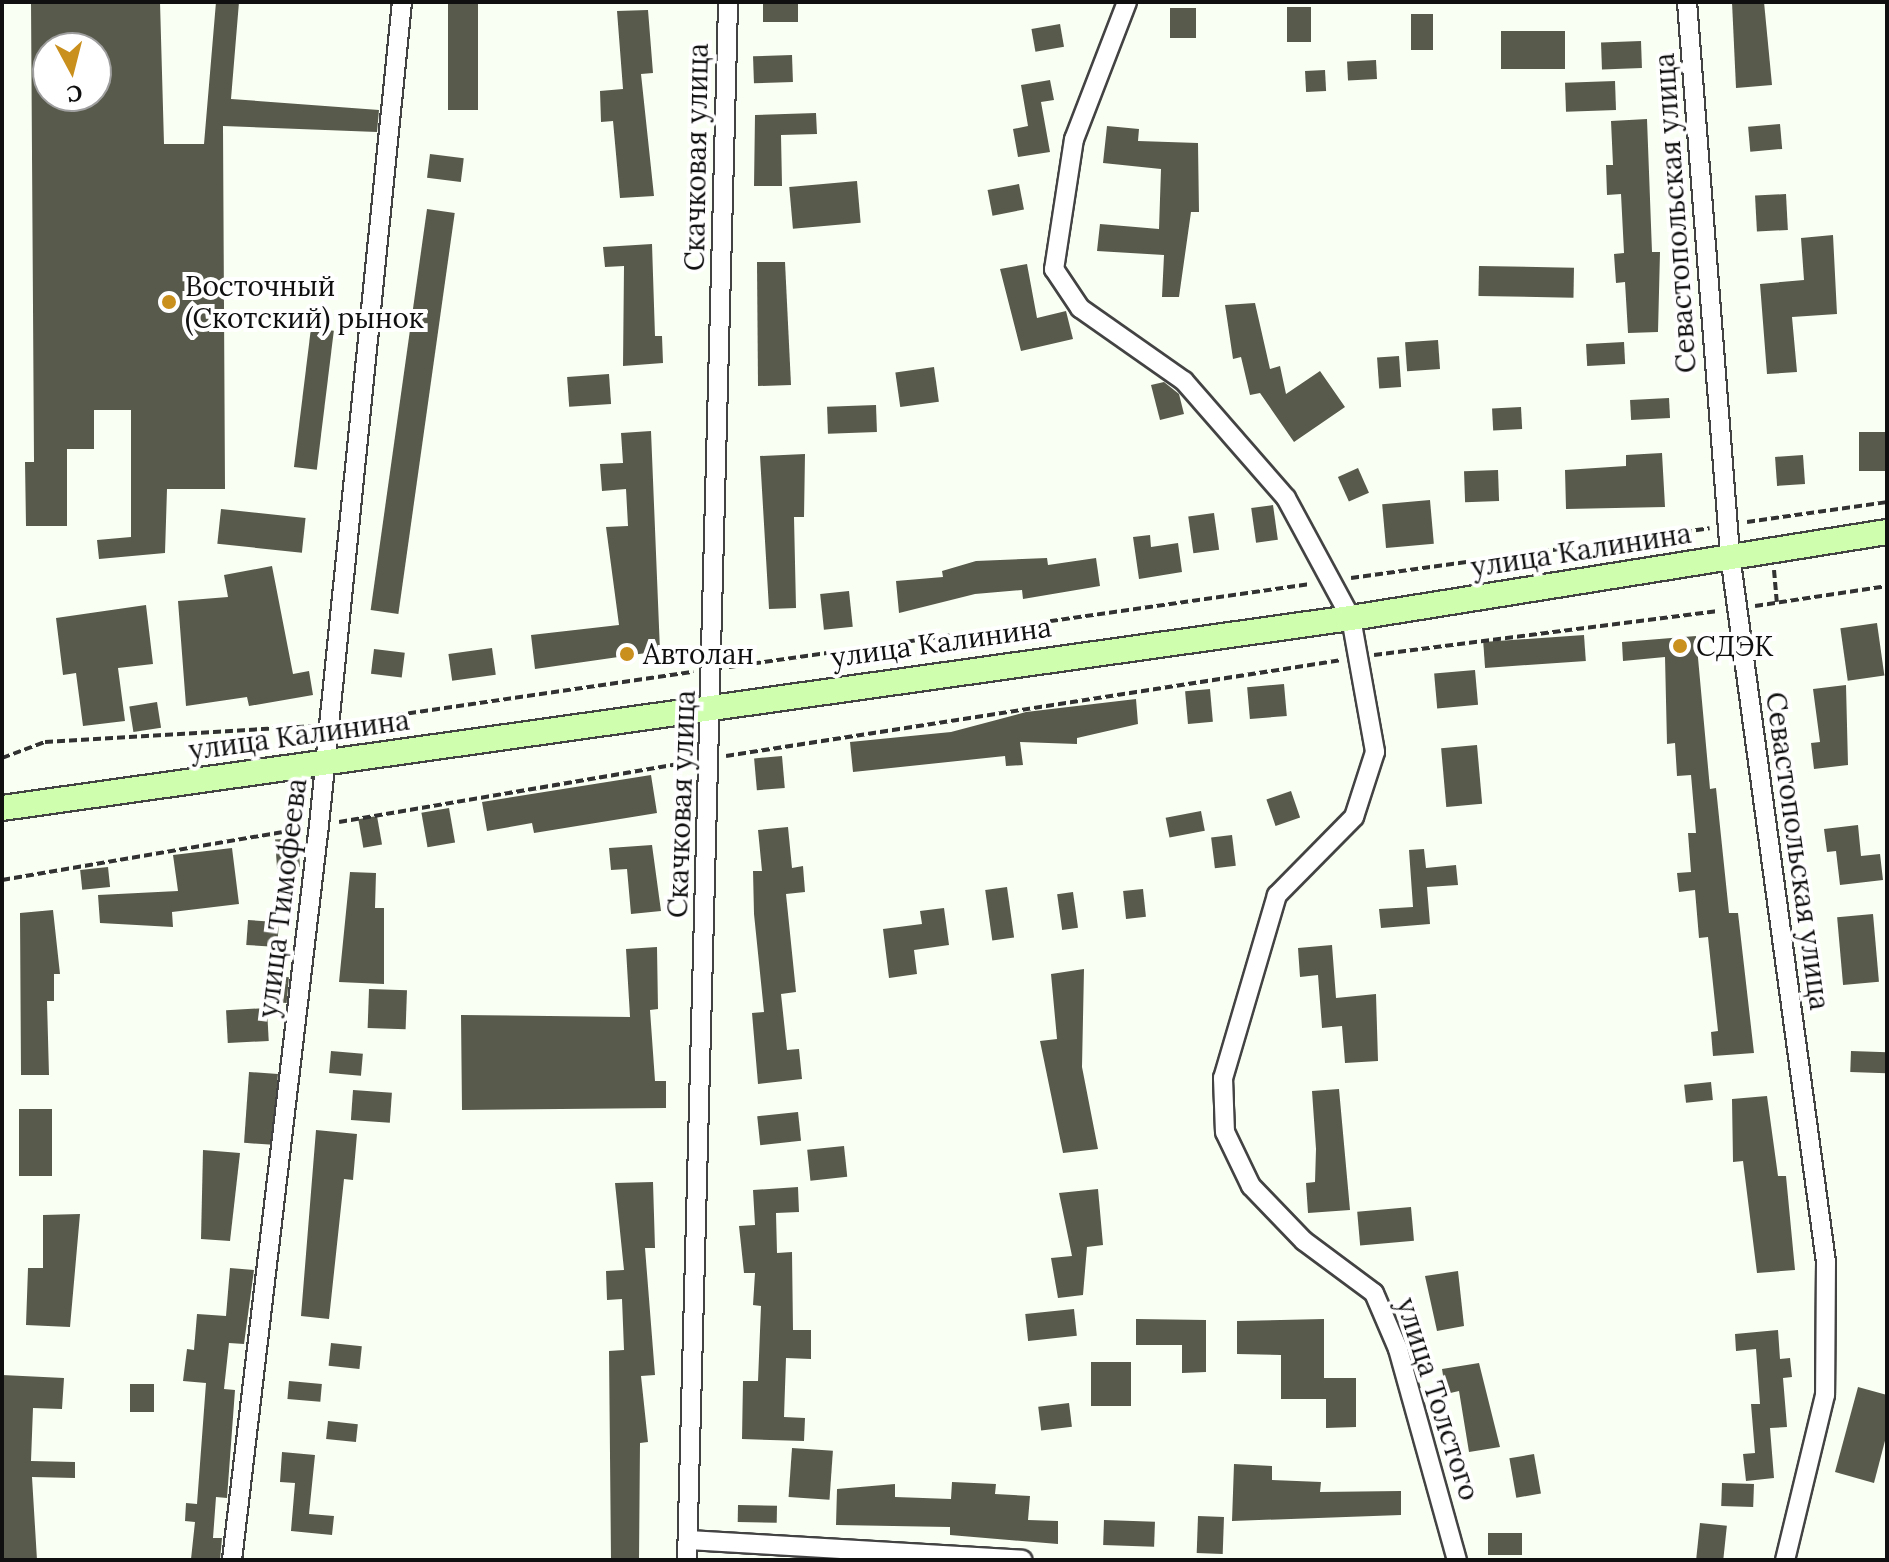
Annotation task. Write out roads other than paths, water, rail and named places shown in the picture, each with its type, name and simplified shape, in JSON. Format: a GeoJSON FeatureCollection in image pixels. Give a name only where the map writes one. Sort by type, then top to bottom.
{"type":"FeatureCollection","features":[{"type":"Feature","properties":{"kind":"main road","name":"улица Калинина"},"geometry":{"type":"LineString","coordinates":[[2,808],[712,702],[1351,618],[1887,532]]}},
{"type":"Feature","properties":{"kind":"street","name":"улица Тимофеева"},"geometry":{"type":"LineString","coordinates":[[232,1560],[326,762],[402,2]]}},
{"type":"Feature","properties":{"kind":"street","name":"Скачковая улица"},"geometry":{"type":"LineString","coordinates":[[687,1560],[711,759],[728,2]]}},
{"type":"Feature","properties":{"kind":"street","name":"улица Толстого"},"geometry":{"type":"LineString","coordinates":[[1127,2],[1074,139],[1054,269],[1080,308],[1184,381],[1286,498],[1351,618],[1375,752],[1354,817],[1277,895],[1223,1078],[1225,1132],[1251,1186],[1304,1241],[1374,1293],[1398,1349],[1457,1560]]}},
{"type":"Feature","properties":{"kind":"street","name":"Севастопольская улица"},"geometry":{"type":"LineString","coordinates":[[1687,2],[1730,555],[1826,1262],[1825,1395],[1785,1560]]}},
{"type":"Feature","properties":{"kind":"street"},"geometry":{"type":"LineString","coordinates":[[689,1540],[1022,1560]]}},
{"type":"Feature","properties":{"kind":"place","name":"Восточный (Скотский) рынок"},"geometry":{"type":"Point","coordinates":[169,302]}},
{"type":"Feature","properties":{"kind":"place","name":"СДЭК"},"geometry":{"type":"Point","coordinates":[1680,646]}},
{"type":"Feature","properties":{"kind":"place","name":"Автолан"},"geometry":{"type":"Point","coordinates":[627,654]}}]}
